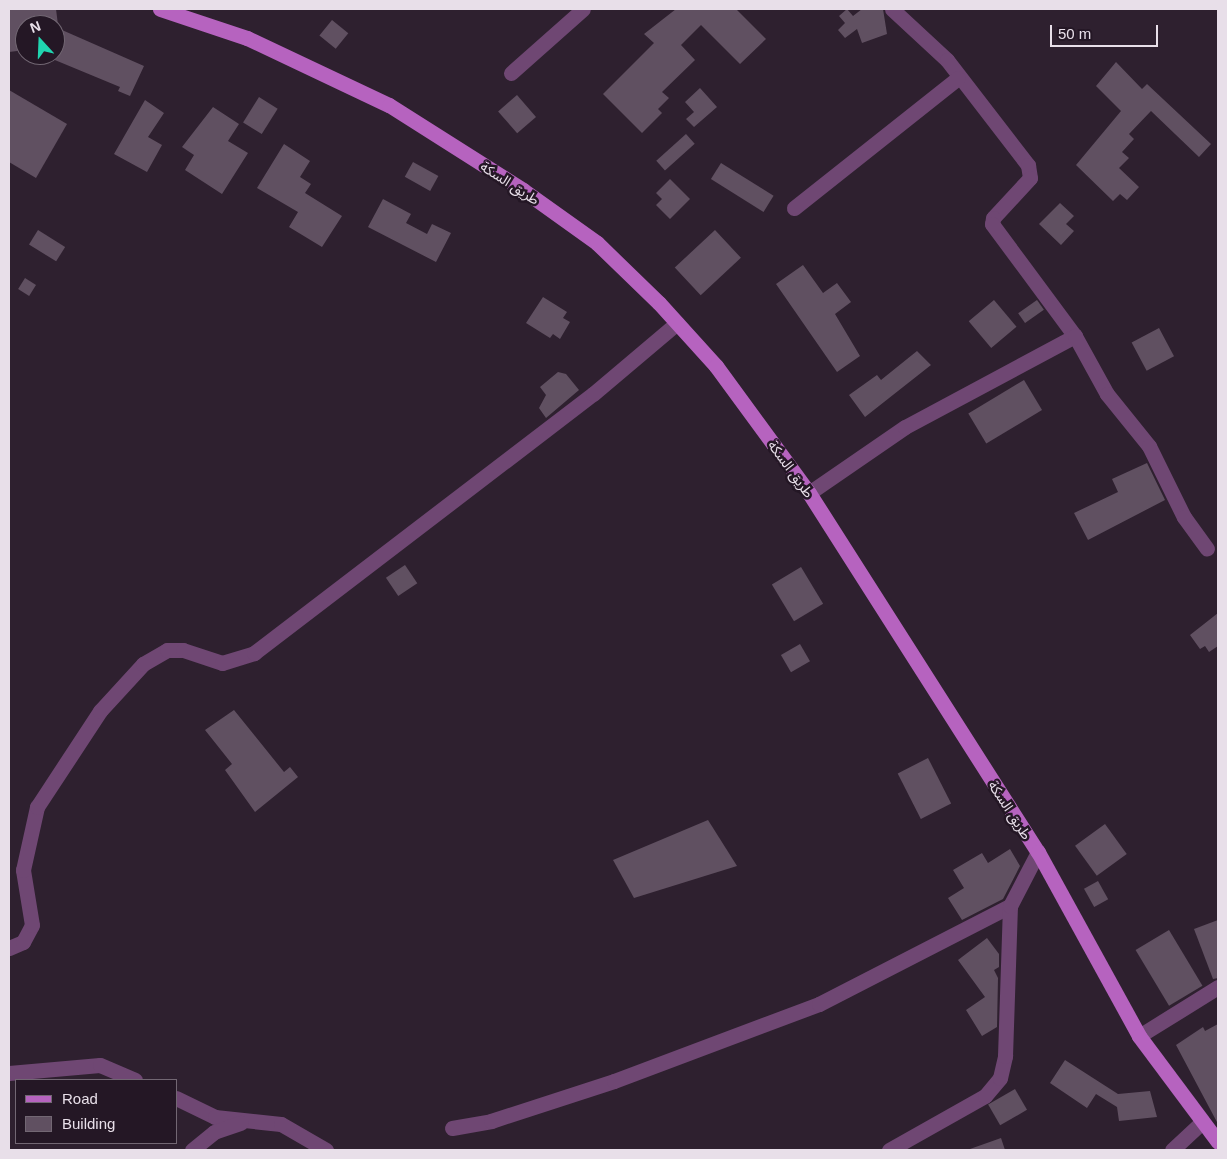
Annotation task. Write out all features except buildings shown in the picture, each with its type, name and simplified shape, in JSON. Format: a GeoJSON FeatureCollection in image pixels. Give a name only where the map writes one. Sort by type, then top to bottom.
{"type":"FeatureCollection","features":[{"type":"Feature","properties":{"kind":"main road","name":"طريق السكة"},"geometry":{"type":"LineString","coordinates":[[160,9],[247,38],[389,105],[523,190],[597,244],[677,322],[716,366],[809,493],[1038,852],[1139,1036],[1201,1123],[1218,1142]]}},
{"type":"Feature","properties":{"kind":"street"},"geometry":{"type":"LineString","coordinates":[[511,73],[583,9]]}},
{"type":"Feature","properties":{"kind":"street"},"geometry":{"type":"LineString","coordinates":[[892,9],[947,60],[958,78],[1031,172],[992,224],[1075,336],[1107,394],[1150,446],[1184,517],[1207,549]]}},
{"type":"Feature","properties":{"kind":"street"},"geometry":{"type":"LineString","coordinates":[[794,208],[958,78]]}},
{"type":"Feature","properties":{"kind":"street"},"geometry":{"type":"LineString","coordinates":[[9,948],[24,942],[32,926],[23,870],[37,807],[100,712],[143,664],[167,650],[184,650],[222,663],[254,653],[593,394],[677,322]]}},
{"type":"Feature","properties":{"kind":"street"},"geometry":{"type":"LineString","coordinates":[[809,493],[905,427],[1075,336]]}},
{"type":"Feature","properties":{"kind":"street"},"geometry":{"type":"LineString","coordinates":[[889,1150],[985,1096],[1000,1078],[1005,1056],[1010,906],[1038,852]]}},
{"type":"Feature","properties":{"kind":"street"},"geometry":{"type":"LineString","coordinates":[[452,1128],[491,1121],[614,1081],[819,1004],[1010,906]]}},
{"type":"Feature","properties":{"kind":"street"},"geometry":{"type":"LineString","coordinates":[[1139,1036],[1218,987]]}},
{"type":"Feature","properties":{"kind":"street"},"geometry":{"type":"LineString","coordinates":[[9,1073],[100,1066],[132,1079]]}},
{"type":"Feature","properties":{"kind":"street"},"geometry":{"type":"LineString","coordinates":[[178,1099],[215,1117],[281,1124],[326,1150]]}},
{"type":"Feature","properties":{"kind":"street"},"geometry":{"type":"LineString","coordinates":[[192,1150],[214,1132],[247,1120]]}},
{"type":"Feature","properties":{"kind":"street"},"geometry":{"type":"LineString","coordinates":[[1172,1150],[1201,1123]]}}]}
